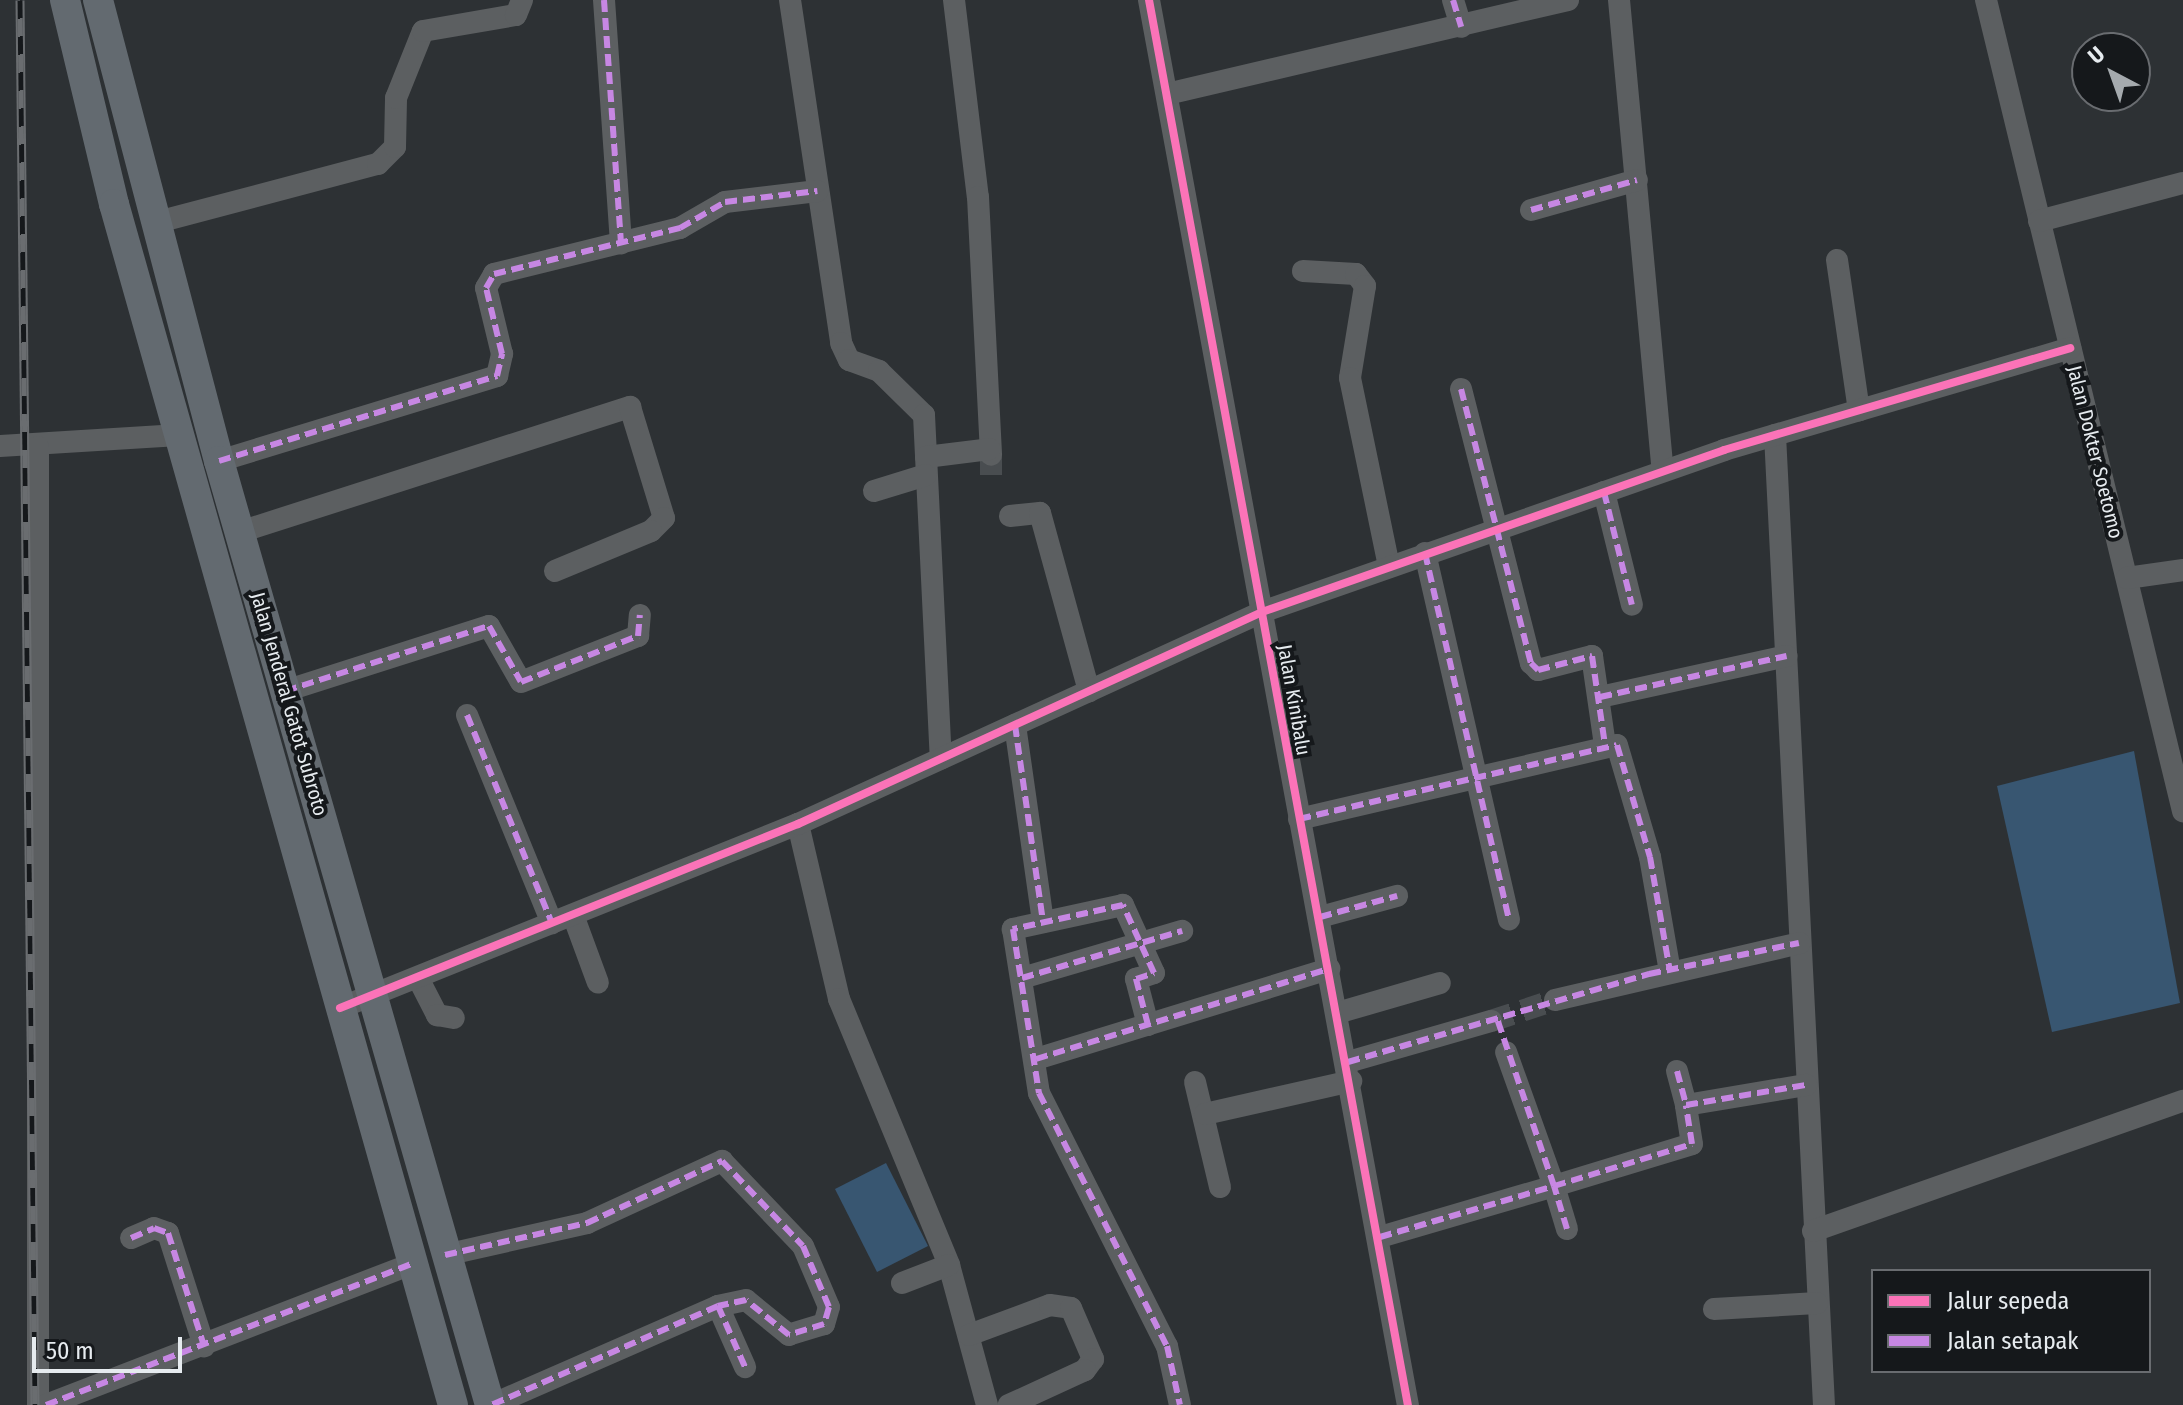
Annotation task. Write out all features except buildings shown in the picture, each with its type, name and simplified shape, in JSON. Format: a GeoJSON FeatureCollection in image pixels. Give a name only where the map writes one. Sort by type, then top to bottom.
{"type":"FeatureCollection","features":[{"type":"Feature","properties":{"kind":"main road","name":"Jalan Jenderal Gatot Subroto"},"geometry":{"type":"LineString","coordinates":[[65,0],[179,435],[453,1405]]}},
{"type":"Feature","properties":{"kind":"main road","name":"Jalan Jenderal Gatot Subroto"},"geometry":{"type":"LineString","coordinates":[[98,0],[154,223],[219,461],[445,1255],[491,1405]]}},
{"type":"Feature","properties":{"kind":"street"},"geometry":{"type":"LineString","coordinates":[[154,223],[378,164],[395,147],[396,98],[423,31],[516,15],[522,0]]}},
{"type":"Feature","properties":{"kind":"street"},"geometry":{"type":"LineString","coordinates":[[604,0],[621,243]]}},
{"type":"Feature","properties":{"kind":"street"},"geometry":{"type":"LineString","coordinates":[[790,0],[817,191],[845,355],[879,371],[922,408],[941,759]]}},
{"type":"Feature","properties":{"kind":"street"},"geometry":{"type":"LineString","coordinates":[[874,491],[926,466],[990,452],[978,197],[954,0]]}},
{"type":"Feature","properties":{"kind":"street","name":"Jalan Kinibalu"},"geometry":{"type":"LineString","coordinates":[[1149,0],[1299,819],[1380,1237],[1402,1403]]}},
{"type":"Feature","properties":{"kind":"street"},"geometry":{"type":"LineString","coordinates":[[1453,0],[1461,27]]}},
{"type":"Feature","properties":{"kind":"street"},"geometry":{"type":"LineString","coordinates":[[1167,94],[1568,0]]}},
{"type":"Feature","properties":{"kind":"street"},"geometry":{"type":"LineString","coordinates":[[1619,0],[1663,471]]}},
{"type":"Feature","properties":{"kind":"street","name":"Jalan Dokter Soetomo"},"geometry":{"type":"LineString","coordinates":[[1986,0],[2183,811]]}},
{"type":"Feature","properties":{"kind":"street"},"geometry":{"type":"LineString","coordinates":[[1531,210],[1637,180]]}},
{"type":"Feature","properties":{"kind":"street"},"geometry":{"type":"LineString","coordinates":[[2039,221],[2183,183]]}},
{"type":"Feature","properties":{"kind":"street"},"geometry":{"type":"LineString","coordinates":[[219,461],[497,376],[502,354],[489,277],[694,223],[725,202],[817,191]]}},
{"type":"Feature","properties":{"kind":"street"},"geometry":{"type":"LineString","coordinates":[[1837,260],[1859,410]]}},
{"type":"Feature","properties":{"kind":"street"},"geometry":{"type":"LineString","coordinates":[[1303,271],[1356,274],[1365,286],[1350,378],[1389,567]]}},
{"type":"Feature","properties":{"kind":"street"},"geometry":{"type":"LineString","coordinates":[[340,1008],[798,824],[1262,612],[1663,471],[2070,348]]}},
{"type":"Feature","properties":{"kind":"street"},"geometry":{"type":"LineString","coordinates":[[1461,389],[1495,531],[1534,669],[1592,656],[1605,745]]}},
{"type":"Feature","properties":{"kind":"street"},"geometry":{"type":"LineString","coordinates":[[240,532],[630,407],[664,518],[651,531],[555,571]]}},
{"type":"Feature","properties":{"kind":"street"},"geometry":{"type":"LineString","coordinates":[[0,446],[38,447],[179,435]]}},
{"type":"Feature","properties":{"kind":"street"},"geometry":{"type":"LineString","coordinates":[[1775,435],[1824,1405]]}},
{"type":"Feature","properties":{"kind":"street"},"geometry":{"type":"LineString","coordinates":[[38,447],[38,1405]]}},
{"type":"Feature","properties":{"kind":"street"},"geometry":{"type":"LineString","coordinates":[[1604,492],[1632,605]]}},
{"type":"Feature","properties":{"kind":"street"},"geometry":{"type":"LineString","coordinates":[[1010,516],[1040,513],[1089,691]]}},
{"type":"Feature","properties":{"kind":"street"},"geometry":{"type":"LineString","coordinates":[[1425,553],[1479,774],[1509,919]]}},
{"type":"Feature","properties":{"kind":"street"},"geometry":{"type":"LineString","coordinates":[[2127,578],[2183,570]]}},
{"type":"Feature","properties":{"kind":"street"},"geometry":{"type":"LineString","coordinates":[[285,691],[489,626],[521,682],[638,636],[640,615]]}},
{"type":"Feature","properties":{"kind":"street"},"geometry":{"type":"LineString","coordinates":[[1600,697],[1787,656]]}},
{"type":"Feature","properties":{"kind":"street"},"geometry":{"type":"LineString","coordinates":[[467,715],[552,923]]}},
{"type":"Feature","properties":{"kind":"street"},"geometry":{"type":"LineString","coordinates":[[1015,725],[1043,922]]}},
{"type":"Feature","properties":{"kind":"street"},"geometry":{"type":"LineString","coordinates":[[1299,819],[1605,745],[1619,748],[1650,857],[1670,972]]}},
{"type":"Feature","properties":{"kind":"street"},"geometry":{"type":"LineString","coordinates":[[798,824],[839,999],[949,1265],[987,1405]]}},
{"type":"Feature","properties":{"kind":"street"},"geometry":{"type":"LineString","coordinates":[[1320,917],[1397,896]]}},
{"type":"Feature","properties":{"kind":"street"},"geometry":{"type":"LineString","coordinates":[[1148,1025],[1136,979],[1154,973],[1123,905],[1013,929],[1039,1093],[1167,1346],[1180,1405]]}},
{"type":"Feature","properties":{"kind":"street"},"geometry":{"type":"LineString","coordinates":[[573,915],[598,983]]}},
{"type":"Feature","properties":{"kind":"street"},"geometry":{"type":"LineString","coordinates":[[1022,978],[1182,931]]}},
{"type":"Feature","properties":{"kind":"street"},"geometry":{"type":"LineString","coordinates":[[1555,1000],[1799,943]]}},
{"type":"Feature","properties":{"kind":"street"},"geometry":{"type":"LineString","coordinates":[[1036,1059],[1329,969]]}},
{"type":"Feature","properties":{"kind":"street"},"geometry":{"type":"LineString","coordinates":[[418,978],[437,1015],[454,1018]]}},
{"type":"Feature","properties":{"kind":"street"},"geometry":{"type":"LineString","coordinates":[[1337,1013],[1440,983]]}},
{"type":"Feature","properties":{"kind":"street"},"geometry":{"type":"LineString","coordinates":[[1205,1114],[1350,1071],[1491,1021]]}},
{"type":"Feature","properties":{"kind":"street"},"geometry":{"type":"LineString","coordinates":[[1506,1052],[1567,1229]]}},
{"type":"Feature","properties":{"kind":"street"},"geometry":{"type":"LineString","coordinates":[[1380,1237],[1692,1144],[1677,1071]]}},
{"type":"Feature","properties":{"kind":"street"},"geometry":{"type":"LineString","coordinates":[[1195,1082],[1220,1187]]}},
{"type":"Feature","properties":{"kind":"street"},"geometry":{"type":"LineString","coordinates":[[1686,1105],[1806,1085]]}},
{"type":"Feature","properties":{"kind":"street"},"geometry":{"type":"LineString","coordinates":[[1813,1231],[2183,1101]]}},
{"type":"Feature","properties":{"kind":"street"},"geometry":{"type":"LineString","coordinates":[[445,1255],[587,1223],[722,1161],[803,1246],[829,1316],[812,1331],[789,1335],[746,1300],[718,1306],[491,1405]]}},
{"type":"Feature","properties":{"kind":"street"},"geometry":{"type":"LineString","coordinates":[[131,1238],[154,1228],[168,1233],[204,1346]]}},
{"type":"Feature","properties":{"kind":"street"},"geometry":{"type":"LineString","coordinates":[[46,1405],[414,1263]]}},
{"type":"Feature","properties":{"kind":"street"},"geometry":{"type":"LineString","coordinates":[[902,1283],[949,1265]]}},
{"type":"Feature","properties":{"kind":"street"},"geometry":{"type":"LineString","coordinates":[[1714,1309],[1817,1303]]}},
{"type":"Feature","properties":{"kind":"street"},"geometry":{"type":"LineString","coordinates":[[969,1335],[1050,1305],[1071,1308],[1093,1359],[1085,1370],[1009,1405]]}},
{"type":"Feature","properties":{"kind":"street"},"geometry":{"type":"LineString","coordinates":[[718,1306],[745,1367]]}},
{"type":"Feature","properties":{"kind":"shaded area"},"geometry":{"type":"Polygon","coordinates":[[[2134,751],[2180,1003],[2052,1032],[1997,786],[2134,751]]]}},
{"type":"Feature","properties":{"kind":"shaded area"},"geometry":{"type":"Polygon","coordinates":[[[886,1163],[928,1246],[877,1272],[835,1189],[886,1163]]]}},
{"type":"Feature","properties":{"kind":"tunnel"},"geometry":{"type":"LineString","coordinates":[[991,455],[991,475]]}},
{"type":"Feature","properties":{"kind":"tunnel"},"geometry":{"type":"LineString","coordinates":[[1491,1021],[1555,1000]]}},
{"type":"Feature","properties":{"kind":"railway"},"geometry":{"type":"LineString","coordinates":[[20,0],[35,1405]]}},
{"type":"Feature","properties":{"kind":"marked path"},"geometry":{"type":"LineString","coordinates":[[604,0],[621,243]]}},
{"type":"Feature","properties":{"kind":"marked path"},"geometry":{"type":"LineString","coordinates":[[1453,0],[1461,27]]}},
{"type":"Feature","properties":{"kind":"marked path"},"geometry":{"type":"LineString","coordinates":[[1531,210],[1637,180]]}},
{"type":"Feature","properties":{"kind":"marked path"},"geometry":{"type":"LineString","coordinates":[[219,461],[497,376],[502,354],[486,288],[494,274],[680,228],[725,202],[817,191]]}},
{"type":"Feature","properties":{"kind":"marked path"},"geometry":{"type":"LineString","coordinates":[[1461,389],[1531,663],[1538,670],[1592,656],[1605,745]]}},
{"type":"Feature","properties":{"kind":"marked path"},"geometry":{"type":"LineString","coordinates":[[1604,492],[1632,605]]}},
{"type":"Feature","properties":{"kind":"marked path"},"geometry":{"type":"LineString","coordinates":[[1425,553],[1509,919]]}},
{"type":"Feature","properties":{"kind":"marked path"},"geometry":{"type":"LineString","coordinates":[[285,691],[489,626],[521,682],[638,636],[640,615]]}},
{"type":"Feature","properties":{"kind":"marked path"},"geometry":{"type":"LineString","coordinates":[[1600,697],[1787,656]]}},
{"type":"Feature","properties":{"kind":"marked path"},"geometry":{"type":"LineString","coordinates":[[467,715],[552,923]]}},
{"type":"Feature","properties":{"kind":"marked path"},"geometry":{"type":"LineString","coordinates":[[1015,725],[1043,922]]}},
{"type":"Feature","properties":{"kind":"marked path"},"geometry":{"type":"LineString","coordinates":[[1299,819],[1617,745],[1650,857],[1670,972]]}},
{"type":"Feature","properties":{"kind":"marked path"},"geometry":{"type":"LineString","coordinates":[[1320,917],[1397,896]]}},
{"type":"Feature","properties":{"kind":"marked path"},"geometry":{"type":"LineString","coordinates":[[1148,1025],[1136,979],[1154,973],[1123,905],[1013,929],[1039,1093],[1167,1346],[1180,1405]]}},
{"type":"Feature","properties":{"kind":"marked path"},"geometry":{"type":"LineString","coordinates":[[1022,978],[1182,931]]}},
{"type":"Feature","properties":{"kind":"marked path"},"geometry":{"type":"LineString","coordinates":[[1348,1062],[1649,974],[1799,943]]}},
{"type":"Feature","properties":{"kind":"marked path"},"geometry":{"type":"LineString","coordinates":[[1036,1059],[1329,969]]}},
{"type":"Feature","properties":{"kind":"marked path"},"geometry":{"type":"LineString","coordinates":[[1380,1237],[1554,1186],[1497,1019]]}},
{"type":"Feature","properties":{"kind":"marked path"},"geometry":{"type":"LineString","coordinates":[[1677,1071],[1686,1105]]}},
{"type":"Feature","properties":{"kind":"marked path"},"geometry":{"type":"LineString","coordinates":[[1567,1229],[1554,1186],[1692,1144],[1686,1105],[1806,1085]]}},
{"type":"Feature","properties":{"kind":"marked path"},"geometry":{"type":"LineString","coordinates":[[445,1255],[587,1223],[722,1161],[803,1246],[829,1307],[824,1324],[789,1335],[746,1300],[718,1306],[491,1405]]}},
{"type":"Feature","properties":{"kind":"marked path"},"geometry":{"type":"LineString","coordinates":[[131,1238],[154,1228],[168,1233],[204,1346]]}},
{"type":"Feature","properties":{"kind":"marked path"},"geometry":{"type":"LineString","coordinates":[[46,1405],[414,1263]]}},
{"type":"Feature","properties":{"kind":"marked path"},"geometry":{"type":"LineString","coordinates":[[718,1306],[745,1367]]}},
{"type":"Feature","properties":{"kind":"cycle path"},"geometry":{"type":"LineString","coordinates":[[1149,0],[1408,1405]]}},
{"type":"Feature","properties":{"kind":"cycle path"},"geometry":{"type":"LineString","coordinates":[[340,1008],[798,824],[1262,612],[1724,450],[2070,348]]}}]}
